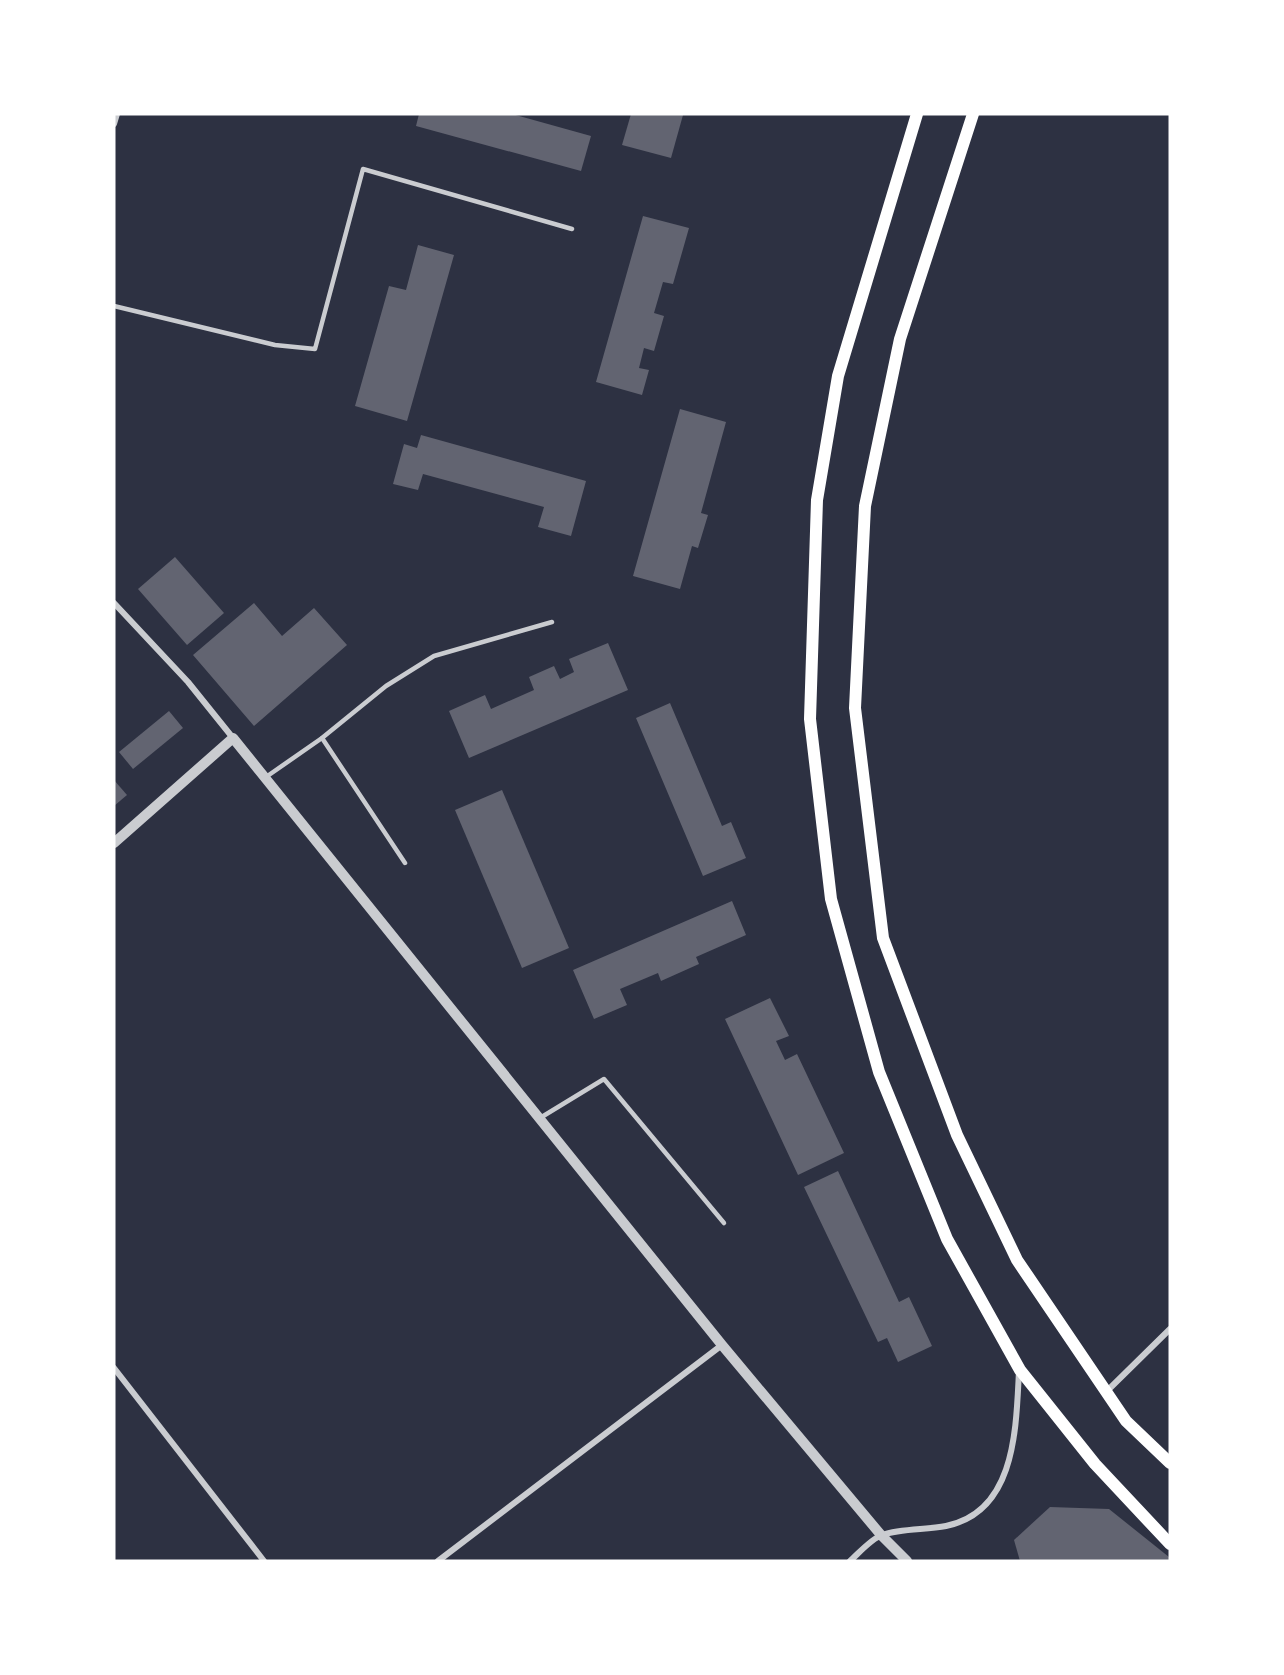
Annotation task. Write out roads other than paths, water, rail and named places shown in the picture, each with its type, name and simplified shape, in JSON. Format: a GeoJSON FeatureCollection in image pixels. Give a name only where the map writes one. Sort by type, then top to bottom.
{"type":"FeatureCollection","features":[{"type":"Feature","properties":{"kind":"main road"},"geometry":{"type":"LineString","coordinates":[[917,114],[838,376],[817,500],[810,719],[831,899],[879,1072],[947,1239],[1020,1370],[1095,1464],[1170,1544]]}},
{"type":"Feature","properties":{"kind":"main road"},"geometry":{"type":"LineString","coordinates":[[973,114],[900,339],[865,506],[855,708],[883,938],[957,1136],[1017,1260],[1126,1421],[1170,1463]]}},
{"type":"Feature","properties":{"kind":"street"},"geometry":{"type":"LineString","coordinates":[[114,124],[117,114]]}},
{"type":"Feature","properties":{"kind":"street"},"geometry":{"type":"LineString","coordinates":[[114,603],[188,682],[722,1345],[881,1535],[907,1561]]}},
{"type":"Feature","properties":{"kind":"street"},"geometry":{"type":"LineString","coordinates":[[114,843],[233,738]]}},
{"type":"Feature","properties":{"kind":"street"},"geometry":{"type":"LineString","coordinates":[[1106,1393],[1170,1329]]}},
{"type":"Feature","properties":{"kind":"street"},"geometry":{"type":"LineString","coordinates":[[438,1561],[722,1345]]}},
{"type":"Feature","properties":{"kind":"street"},"geometry":{"type":"LineString","coordinates":[[114,1368],[264,1561]]}},
{"type":"Feature","properties":{"kind":"street"},"geometry":{"type":"LineString","coordinates":[[850,1561],[881,1535],[967,1520],[986,1506],[1000,1486],[1016,1438],[1020,1370]]}},
{"type":"Feature","properties":{"kind":"lane"},"geometry":{"type":"LineString","coordinates":[[114,306],[275,345],[315,349],[363,169],[572,229]]}},
{"type":"Feature","properties":{"kind":"lane"},"geometry":{"type":"LineString","coordinates":[[265,778],[322,738],[386,686],[434,656],[552,622]]}},
{"type":"Feature","properties":{"kind":"lane"},"geometry":{"type":"LineString","coordinates":[[322,738],[405,863]]}},
{"type":"Feature","properties":{"kind":"lane"},"geometry":{"type":"LineString","coordinates":[[540,1118],[604,1079],[724,1223]]}}]}
